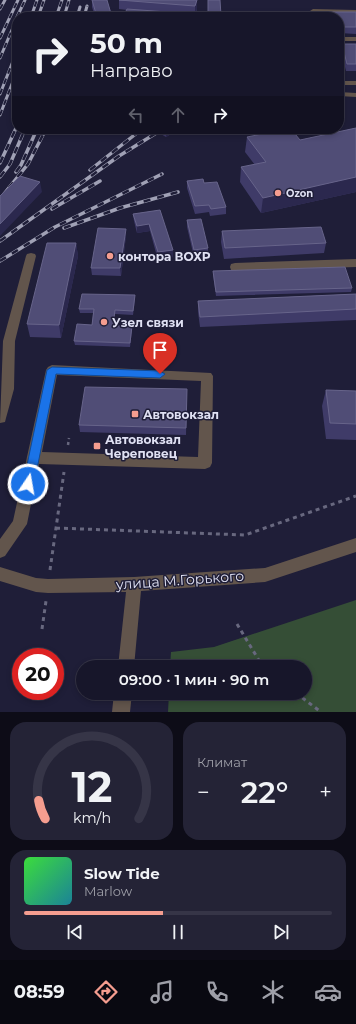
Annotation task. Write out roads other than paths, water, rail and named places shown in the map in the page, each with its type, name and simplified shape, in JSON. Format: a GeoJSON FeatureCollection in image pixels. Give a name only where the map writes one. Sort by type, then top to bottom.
{"type":"FeatureCollection","features":[{"type":"Feature","properties":{"kind":"street"},"geometry":{"type":"LineString","coordinates":[[313,12],[356,12]]}},
{"type":"Feature","properties":{"kind":"street"},"geometry":{"type":"LineString","coordinates":[[344,39],[356,39]]}},
{"type":"Feature","properties":{"kind":"street"},"geometry":{"type":"LineString","coordinates":[[344,83],[356,84]]}},
{"type":"Feature","properties":{"kind":"street"},"geometry":{"type":"LineString","coordinates":[[344,94],[356,95]]}},
{"type":"Feature","properties":{"kind":"street"},"geometry":{"type":"LineString","coordinates":[[0,418],[8,389],[9,341],[32,256]]}},
{"type":"Feature","properties":{"kind":"street"},"geometry":{"type":"LineString","coordinates":[[235,267],[356,262]]}},
{"type":"Feature","properties":{"kind":"street"},"geometry":{"type":"LineString","coordinates":[[0,552],[20,524],[52,370],[207,376],[205,463],[34,458]]}},
{"type":"Feature","properties":{"kind":"street","name":"улица М.Горького"},"geometry":{"type":"LineString","coordinates":[[0,574],[36,585],[48,586],[134,584],[264,575],[356,545]]}},
{"type":"Feature","properties":{"kind":"street"},"geometry":{"type":"LineString","coordinates":[[127,660],[134,584]]}},
{"type":"Feature","properties":{"kind":"street"},"geometry":{"type":"LineString","coordinates":[[121,712],[122,700]]}},
{"type":"Feature","properties":{"kind":"railway"},"geometry":{"type":"LineString","coordinates":[[0,9],[5,0]]}},
{"type":"Feature","properties":{"kind":"railway"},"geometry":{"type":"LineString","coordinates":[[12,12],[18,0]]}},
{"type":"Feature","properties":{"kind":"railway"},"geometry":{"type":"LineString","coordinates":[[19,12],[25,0]]}},
{"type":"Feature","properties":{"kind":"railway"},"geometry":{"type":"LineString","coordinates":[[33,12],[37,0]]}},
{"type":"Feature","properties":{"kind":"railway"},"geometry":{"type":"LineString","coordinates":[[40,12],[44,0]]}},
{"type":"Feature","properties":{"kind":"railway"},"geometry":{"type":"LineString","coordinates":[[58,12],[62,0]]}},
{"type":"Feature","properties":{"kind":"railway"},"geometry":{"type":"LineString","coordinates":[[65,12],[69,0]]}},
{"type":"Feature","properties":{"kind":"railway"},"geometry":{"type":"LineString","coordinates":[[85,12],[87,6]]}},
{"type":"Feature","properties":{"kind":"railway"},"geometry":{"type":"LineString","coordinates":[[78,12],[80,7]]}},
{"type":"Feature","properties":{"kind":"railway"},"geometry":{"type":"LineString","coordinates":[[0,38],[12,13]]}},
{"type":"Feature","properties":{"kind":"railway"},"geometry":{"type":"LineString","coordinates":[[0,58],[12,30]]}},
{"type":"Feature","properties":{"kind":"railway"},"geometry":{"type":"LineString","coordinates":[[0,94],[12,64]]}},
{"type":"Feature","properties":{"kind":"railway"},"geometry":{"type":"LineString","coordinates":[[0,115],[12,84]]}},
{"type":"Feature","properties":{"kind":"railway"},"geometry":{"type":"LineString","coordinates":[[0,163],[13,134]]}},
{"type":"Feature","properties":{"kind":"railway"},"geometry":{"type":"LineString","coordinates":[[0,177],[10,164],[23,134]]}},
{"type":"Feature","properties":{"kind":"railway"},"geometry":{"type":"LineString","coordinates":[[16,172],[21,165],[35,134]]}},
{"type":"Feature","properties":{"kind":"railway"},"geometry":{"type":"LineString","coordinates":[[0,199],[28,164],[43,134]]}},
{"type":"Feature","properties":{"kind":"railway"},"geometry":{"type":"LineString","coordinates":[[90,170],[136,134]]}},
{"type":"Feature","properties":{"kind":"railway"},"geometry":{"type":"LineString","coordinates":[[0,241],[119,156],[155,134]]}},
{"type":"Feature","properties":{"kind":"railway"},"geometry":{"type":"LineString","coordinates":[[0,261],[55,227],[162,174]]}},
{"type":"Feature","properties":{"kind":"railway"},"geometry":{"type":"LineString","coordinates":[[52,209],[100,181]]}},
{"type":"Feature","properties":{"kind":"railway"},"geometry":{"type":"LineString","coordinates":[[64,228],[120,208],[178,192]]}},
{"type":"Feature","properties":{"kind":"place","name":"Ozon"},"geometry":{"type":"Point","coordinates":[278,193]}},
{"type":"Feature","properties":{"kind":"place","name":"контора ВОХР"},"geometry":{"type":"Point","coordinates":[110,256]}},
{"type":"Feature","properties":{"kind":"place","name":"Узел связи"},"geometry":{"type":"Point","coordinates":[104,322]}},
{"type":"Feature","properties":{"kind":"place","name":"Автовокзал"},"geometry":{"type":"Point","coordinates":[135,414]}},
{"type":"Feature","properties":{"kind":"place","name":"Автовокзал Череповец"},"geometry":{"type":"Point","coordinates":[97,446]}}]}
